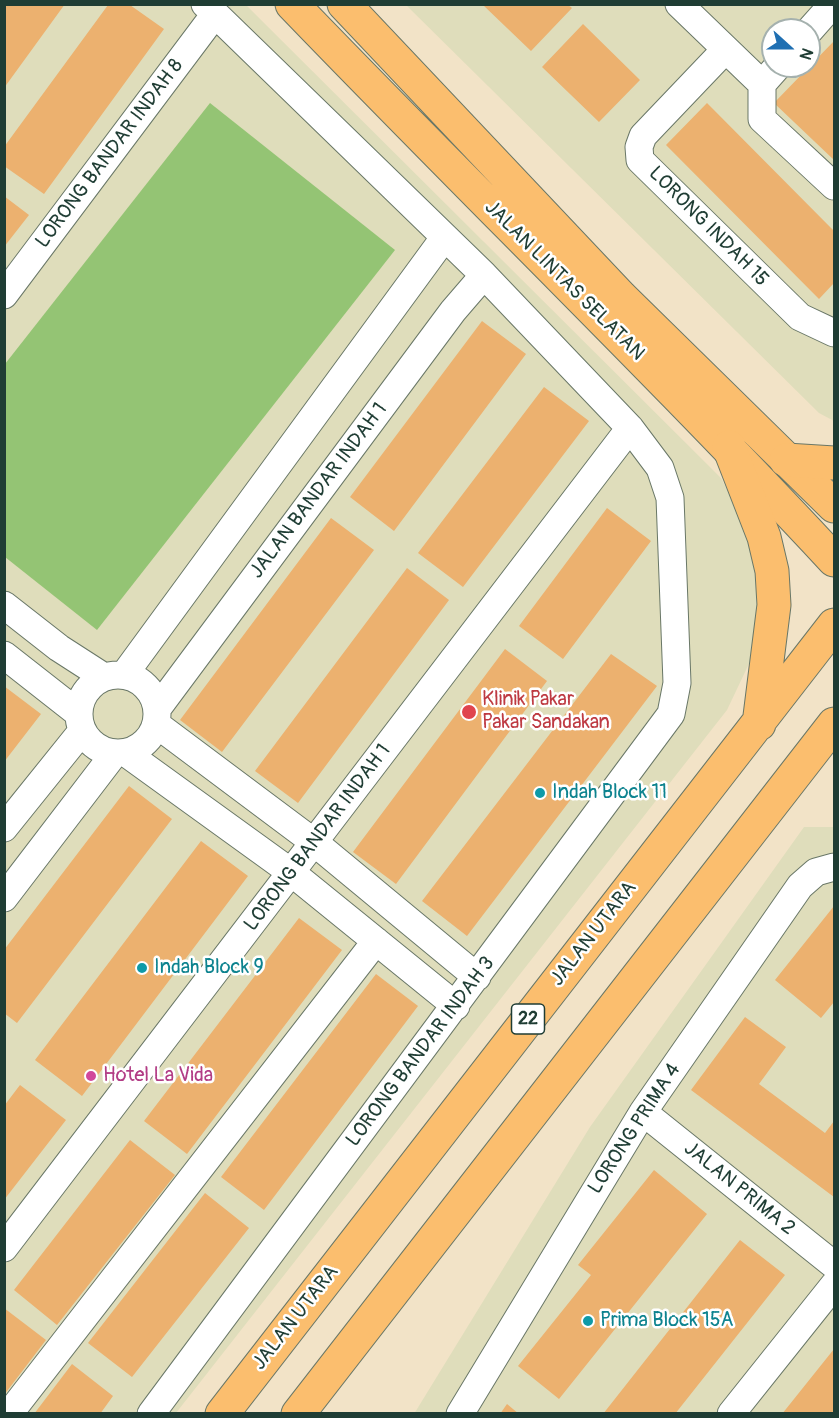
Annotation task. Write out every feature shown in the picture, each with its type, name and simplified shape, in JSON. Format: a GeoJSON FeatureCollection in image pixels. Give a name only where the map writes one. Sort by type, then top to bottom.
{"type":"FeatureCollection","features":[{"type":"Feature","properties":{"kind":"main road","name":"JALAN LINTAS SELATAN"},"geometry":{"type":"LineString","coordinates":[[292,4],[444,162],[729,447],[834,560]]}},
{"type":"Feature","properties":{"kind":"main road","name":"JALAN LINTAS SELATAN"},"geometry":{"type":"LineString","coordinates":[[344,4],[621,297],[834,506]]}},
{"type":"Feature","properties":{"kind":"main road"},"geometry":{"type":"LineString","coordinates":[[729,447],[764,537],[772,571],[774,605],[758,726]]}},
{"type":"Feature","properties":{"kind":"main road"},"geometry":{"type":"LineString","coordinates":[[786,460],[834,464]]}},
{"type":"Feature","properties":{"kind":"main road","name":"JALAN UTARA"},"geometry":{"type":"LineString","coordinates":[[222,1413],[758,726],[834,625]]}},
{"type":"Feature","properties":{"kind":"main road"},"geometry":{"type":"LineString","coordinates":[[298,1413],[822,752],[834,723]]}},
{"type":"Feature","properties":{"kind":"street"},"geometry":{"type":"LineString","coordinates":[[679,4],[725,50],[761,70]]}},
{"type":"Feature","properties":{"kind":"street"},"geometry":{"type":"LineString","coordinates":[[821,18],[833,4]]}},
{"type":"Feature","properties":{"kind":"street","name":"LORONG BANDAR INDAH 3"},"geometry":{"type":"LineString","coordinates":[[151,1413],[671,714],[676,683],[670,498],[660,468],[630,428],[484,275],[210,9]]}},
{"type":"Feature","properties":{"kind":"street","name":"LORONG BANDAR INDAH 8"},"geometry":{"type":"LineString","coordinates":[[4,295],[210,9]]}},
{"type":"Feature","properties":{"kind":"street","name":"LORONG INDAH 15"},"geometry":{"type":"LineString","coordinates":[[725,50],[643,136],[639,147],[640,160],[800,318],[834,333]]}},
{"type":"Feature","properties":{"kind":"street"},"geometry":{"type":"LineString","coordinates":[[769,78],[762,119],[834,186]]}},
{"type":"Feature","properties":{"kind":"street"},"geometry":{"type":"LineString","coordinates":[[4,828],[80,722],[86,691],[114,676],[444,238]]}},
{"type":"Feature","properties":{"kind":"street","name":"JALAN BANDAR INDAH 1"},"geometry":{"type":"LineString","coordinates":[[156,716],[453,311],[484,275]]}},
{"type":"Feature","properties":{"kind":"street","name":"LORONG BANDAR INDAH 1"},"geometry":{"type":"LineString","coordinates":[[4,1248],[630,428]]}},
{"type":"Feature","properties":{"kind":"street"},"geometry":{"type":"LineString","coordinates":[[4,605],[59,648],[114,676],[146,686],[156,716],[477,977]]}},
{"type":"Feature","properties":{"kind":"street"},"geometry":{"type":"LineString","coordinates":[[4,655],[80,722],[91,743],[120,753],[292,873],[456,1006]]}},
{"type":"Feature","properties":{"kind":"street"},"geometry":{"type":"LineString","coordinates":[[4,898],[120,753],[145,743],[156,716]]}},
{"type":"Feature","properties":{"kind":"street","name":"LORONG PRIMA 4"},"geometry":{"type":"LineString","coordinates":[[460,1413],[643,1112],[800,886],[816,872],[834,867]]}},
{"type":"Feature","properties":{"kind":"street"},"geometry":{"type":"LineString","coordinates":[[9,1413],[376,941]]}},
{"type":"Feature","properties":{"kind":"street","name":"JALAN PRIMA 2"},"geometry":{"type":"LineString","coordinates":[[643,1112],[834,1265]]}},
{"type":"Feature","properties":{"kind":"street"},"geometry":{"type":"LineString","coordinates":[[731,1413],[834,1285]]}},
{"type":"Feature","properties":{"kind":"shaded area"},"geometry":{"type":"Polygon","coordinates":[[[5,5],[246,5],[721,478],[746,527],[760,580],[755,651],[727,710],[176,1413],[5,1414],[5,5]]]}},
{"type":"Feature","properties":{"kind":"shaded area"},"geometry":{"type":"Polygon","coordinates":[[[406,5],[834,5],[834,421],[819,413],[406,5]]]}},
{"type":"Feature","properties":{"kind":"shaded area"},"geometry":{"type":"Polygon","coordinates":[[[804,827],[834,827],[834,1413],[414,1414],[590,1127],[804,827]]]}},
{"type":"Feature","properties":{"kind":"green space"},"geometry":{"type":"Polygon","coordinates":[[[210,103],[395,250],[97,630],[5,557],[5,364],[210,103]]]}},
{"type":"Feature","properties":{"kind":"building"},"geometry":{"type":"Polygon","coordinates":[[[4,4],[65,4],[4,88],[4,4]]]}},
{"type":"Feature","properties":{"kind":"building"},"geometry":{"type":"Polygon","coordinates":[[[108,5],[130,5],[164,29],[44,194],[4,166],[4,147],[108,5]]]}},
{"type":"Feature","properties":{"kind":"building"},"geometry":{"type":"Polygon","coordinates":[[[483,5],[568,5],[572,8],[531,51],[483,5]]]}},
{"type":"Feature","properties":{"kind":"building"},"geometry":{"type":"Polygon","coordinates":[[[583,24],[640,80],[599,122],[542,67],[583,24]]]}},
{"type":"Feature","properties":{"kind":"building"},"geometry":{"type":"Polygon","coordinates":[[[834,41],[834,160],[774,103],[798,78],[821,78],[821,54],[834,41]]]}},
{"type":"Feature","properties":{"kind":"building"},"geometry":{"type":"Polygon","coordinates":[[[707,103],[834,231],[834,283],[819,299],[666,145],[707,103]]]}},
{"type":"Feature","properties":{"kind":"building"},"geometry":{"type":"Polygon","coordinates":[[[4,196],[29,215],[4,247],[4,196]]]}},
{"type":"Feature","properties":{"kind":"building"},"geometry":{"type":"Polygon","coordinates":[[[482,321],[526,354],[394,531],[350,497],[482,321]]]}},
{"type":"Feature","properties":{"kind":"building"},"geometry":{"type":"Polygon","coordinates":[[[544,387],[589,421],[463,587],[418,553],[544,387]]]}},
{"type":"Feature","properties":{"kind":"building"},"geometry":{"type":"Polygon","coordinates":[[[607,508],[651,541],[563,659],[519,626],[607,508]]]}},
{"type":"Feature","properties":{"kind":"building"},"geometry":{"type":"Polygon","coordinates":[[[331,518],[374,550],[222,752],[180,720],[331,518]]]}},
{"type":"Feature","properties":{"kind":"building"},"geometry":{"type":"Polygon","coordinates":[[[407,568],[449,600],[298,803],[255,771],[407,568]]]}},
{"type":"Feature","properties":{"kind":"building"},"geometry":{"type":"Polygon","coordinates":[[[505,649],[547,681],[396,884],[353,852],[505,649]]]}},
{"type":"Feature","properties":{"kind":"building","name":"Indah Block 11"},"geometry":{"type":"Polygon","coordinates":[[[611,654],[657,686],[467,936],[422,901],[611,654]]]}},
{"type":"Feature","properties":{"kind":"building"},"geometry":{"type":"Polygon","coordinates":[[[4,686],[41,714],[4,762],[4,686]]]}},
{"type":"Feature","properties":{"kind":"building"},"geometry":{"type":"Polygon","coordinates":[[[129,786],[172,819],[17,1023],[4,1013],[4,950],[129,786]]]}},
{"type":"Feature","properties":{"kind":"building","name":"Indah Block 9"},"geometry":{"type":"Polygon","coordinates":[[[201,841],[248,876],[82,1096],[35,1060],[201,841]]]}},
{"type":"Feature","properties":{"kind":"building"},"geometry":{"type":"Polygon","coordinates":[[[834,906],[834,1002],[821,1018],[775,980],[834,906]]]}},
{"type":"Feature","properties":{"kind":"building"},"geometry":{"type":"Polygon","coordinates":[[[299,918],[342,950],[187,1154],[144,1121],[299,918]]]}},
{"type":"Feature","properties":{"kind":"building"},"geometry":{"type":"Polygon","coordinates":[[[376,974],[418,1006],[264,1210],[221,1177],[376,974]]]}},
{"type":"Feature","properties":{"kind":"building"},"geometry":{"type":"Polygon","coordinates":[[[745,1017],[786,1047],[759,1084],[825,1133],[834,1121],[834,1197],[691,1090],[745,1017]]]}},
{"type":"Feature","properties":{"kind":"building"},"geometry":{"type":"Polygon","coordinates":[[[20,1085],[66,1120],[4,1200],[4,1106],[20,1085]]]}},
{"type":"Feature","properties":{"kind":"building"},"geometry":{"type":"Polygon","coordinates":[[[130,1140],[175,1175],[57,1325],[14,1290],[130,1140]]]}},
{"type":"Feature","properties":{"kind":"building","name":"Prima Block 15A"},"geometry":{"type":"Polygon","coordinates":[[[654,1170],[707,1214],[559,1399],[518,1366],[591,1275],[578,1265],[654,1170]]]}},
{"type":"Feature","properties":{"kind":"building"},"geometry":{"type":"Polygon","coordinates":[[[205,1193],[249,1228],[132,1377],[88,1343],[205,1193]]]}},
{"type":"Feature","properties":{"kind":"building"},"geometry":{"type":"Polygon","coordinates":[[[740,1240],[785,1275],[675,1414],[603,1414],[740,1240]]]}},
{"type":"Feature","properties":{"kind":"building"},"geometry":{"type":"Polygon","coordinates":[[[4,1308],[46,1340],[4,1395],[4,1308]]]}},
{"type":"Feature","properties":{"kind":"building"},"geometry":{"type":"Polygon","coordinates":[[[834,1349],[834,1414],[782,1414],[834,1349]]]}},
{"type":"Feature","properties":{"kind":"building"},"geometry":{"type":"Polygon","coordinates":[[[72,1364],[113,1396],[100,1414],[34,1414],[72,1364]]]}},
{"type":"Feature","properties":{"kind":"building"},"geometry":{"type":"Polygon","coordinates":[[[507,1404],[519,1414],[500,1414],[507,1404]]]}},
{"type":"Feature","properties":{"kind":"place","name":"Klinik Pakar Pakar Sandakan"},"geometry":{"type":"Point","coordinates":[469,712]}},
{"type":"Feature","properties":{"kind":"place","name":"Indah Block 11"},"geometry":{"type":"Point","coordinates":[540,793]}},
{"type":"Feature","properties":{"kind":"place","name":"Indah Block 9"},"geometry":{"type":"Point","coordinates":[142,968]}},
{"type":"Feature","properties":{"kind":"place","name":"Hotel La Vida"},"geometry":{"type":"Point","coordinates":[91,1076]}},
{"type":"Feature","properties":{"kind":"place","name":"Prima Block 15A"},"geometry":{"type":"Point","coordinates":[588,1321]}}]}
